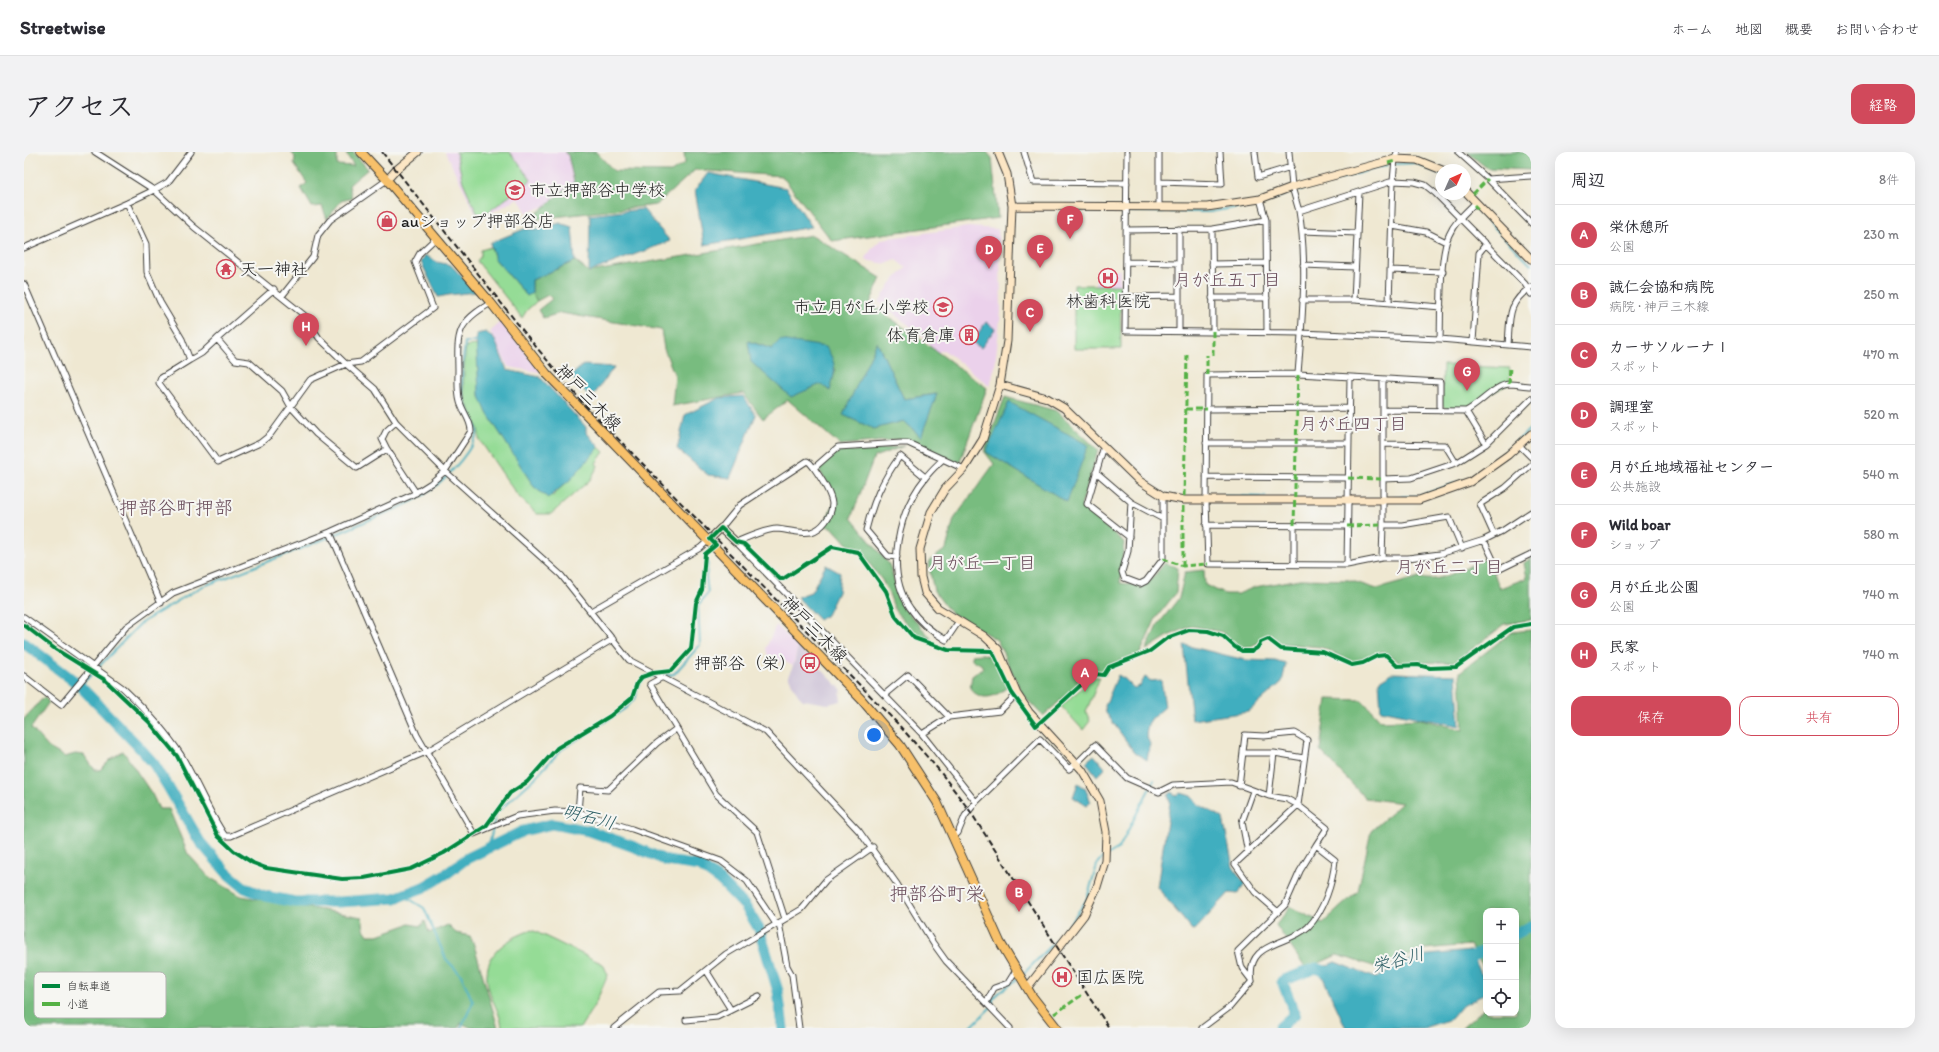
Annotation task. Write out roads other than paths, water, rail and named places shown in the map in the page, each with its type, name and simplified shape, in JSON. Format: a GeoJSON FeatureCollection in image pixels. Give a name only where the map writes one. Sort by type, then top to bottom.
{"type":"FeatureCollection","features":[{"type":"Feature","properties":{"kind":"main road","name":"神戸三木線"},"geometry":{"type":"LineString","coordinates":[[361,152],[387,180],[491,303],[547,374],[861,699],[895,739],[937,802],[1000,942],[1027,988],[1057,1028]]}},
{"type":"Feature","properties":{"kind":"street"},"geometry":{"type":"LineString","coordinates":[[96,152],[154,190],[194,227],[274,289],[304,315],[319,338],[375,389],[396,422],[445,471],[561,575],[630,660],[661,678],[766,732],[860,831],[873,847],[912,906],[933,943],[946,961],[1010,1028]]}},
{"type":"Feature","properties":{"kind":"street"},"geometry":{"type":"LineString","coordinates":[[24,248],[127,204],[168,182],[191,152]]}},
{"type":"Feature","properties":{"kind":"street"},"geometry":{"type":"LineString","coordinates":[[282,296],[314,257],[318,235],[330,220],[387,180],[418,152]]}},
{"type":"Feature","properties":{"kind":"street"},"geometry":{"type":"LineString","coordinates":[[998,152],[1007,174],[1012,206],[1007,341],[1000,385],[984,439],[964,469],[945,489],[931,512],[920,549],[921,576],[925,593],[938,608],[984,636],[998,649],[1018,694],[1029,712],[1077,762],[1100,801],[1106,832],[1105,861],[1097,887],[1084,915],[1027,988]]}},
{"type":"Feature","properties":{"kind":"street"},"geometry":{"type":"LineString","coordinates":[[1024,152],[1034,182],[1127,183]]}},
{"type":"Feature","properties":{"kind":"street"},"geometry":{"type":"LineString","coordinates":[[1127,152],[1125,331],[1300,332],[1440,339],[1531,347]]}},
{"type":"Feature","properties":{"kind":"street"},"geometry":{"type":"LineString","coordinates":[[1159,207],[1160,152]]}},
{"type":"Feature","properties":{"kind":"street"},"geometry":{"type":"LineString","coordinates":[[1159,182],[1222,184],[1220,152]]}},
{"type":"Feature","properties":{"kind":"street"},"geometry":{"type":"LineString","coordinates":[[1255,152],[1258,177],[1291,167]]}},
{"type":"Feature","properties":{"kind":"street"},"geometry":{"type":"LineString","coordinates":[[1289,152],[1292,187],[1299,211],[1302,231],[1303,265],[1298,374]]}},
{"type":"Feature","properties":{"kind":"street"},"geometry":{"type":"LineString","coordinates":[[1458,152],[1488,179],[1531,223]]}},
{"type":"Feature","properties":{"kind":"street"},"geometry":{"type":"LineString","coordinates":[[1012,206],[1207,207],[1260,199],[1292,187],[1396,155],[1417,160],[1435,167]]}},
{"type":"Feature","properties":{"kind":"street"},"geometry":{"type":"LineString","coordinates":[[1389,303],[1393,182],[1396,155]]}},
{"type":"Feature","properties":{"kind":"street"},"geometry":{"type":"LineString","coordinates":[[1488,179],[1531,176]]}},
{"type":"Feature","properties":{"kind":"street"},"geometry":{"type":"LineString","coordinates":[[1299,211],[1393,182],[1414,182],[1425,186],[1435,193],[1530,290],[1515,300],[1511,309],[1508,345]]}},
{"type":"Feature","properties":{"kind":"street"},"geometry":{"type":"LineString","coordinates":[[1354,300],[1359,192]]}},
{"type":"Feature","properties":{"kind":"street"},"geometry":{"type":"LineString","coordinates":[[1471,197],[1531,259]]}},
{"type":"Feature","properties":{"kind":"street"},"geometry":{"type":"LineString","coordinates":[[1260,199],[1266,220],[1267,332]]}},
{"type":"Feature","properties":{"kind":"street"},"geometry":{"type":"LineString","coordinates":[[1440,339],[1446,242],[1449,234],[1460,218],[1476,202]]}},
{"type":"Feature","properties":{"kind":"street"},"geometry":{"type":"LineString","coordinates":[[127,204],[146,244],[147,272],[160,302],[182,338],[190,360]]}},
{"type":"Feature","properties":{"kind":"street"},"geometry":{"type":"LineString","coordinates":[[1127,230],[1212,229],[1266,220]]}},
{"type":"Feature","properties":{"kind":"street"},"geometry":{"type":"LineString","coordinates":[[1392,226],[1426,232],[1446,242]]}},
{"type":"Feature","properties":{"kind":"street"},"geometry":{"type":"LineString","coordinates":[[1179,229],[1179,331]]}},
{"type":"Feature","properties":{"kind":"street"},"geometry":{"type":"LineString","coordinates":[[1212,229],[1213,332]]}},
{"type":"Feature","properties":{"kind":"street"},"geometry":{"type":"LineString","coordinates":[[1302,231],[1357,233]]}},
{"type":"Feature","properties":{"kind":"street"},"geometry":{"type":"LineString","coordinates":[[274,289],[202,353],[161,378],[159,383],[218,462],[260,443],[270,435],[310,380],[346,364],[361,362],[433,308],[415,262],[420,253],[436,238]]}},
{"type":"Feature","properties":{"kind":"street"},"geometry":{"type":"LineString","coordinates":[[1473,342],[1479,253],[1486,244]]}},
{"type":"Feature","properties":{"kind":"street"},"geometry":{"type":"LineString","coordinates":[[1126,262],[1179,263]]}},
{"type":"Feature","properties":{"kind":"street"},"geometry":{"type":"LineString","coordinates":[[1212,264],[1266,263]]}},
{"type":"Feature","properties":{"kind":"street"},"geometry":{"type":"LineString","coordinates":[[1303,265],[1355,267]]}},
{"type":"Feature","properties":{"kind":"street"},"geometry":{"type":"LineString","coordinates":[[1390,270],[1443,272]]}},
{"type":"Feature","properties":{"kind":"street"},"geometry":{"type":"LineString","coordinates":[[24,284],[161,603]]}},
{"type":"Feature","properties":{"kind":"street"},"geometry":{"type":"LineString","coordinates":[[1125,297],[1179,296]]}},
{"type":"Feature","properties":{"kind":"street"},"geometry":{"type":"LineString","coordinates":[[1212,298],[1267,298]]}},
{"type":"Feature","properties":{"kind":"street"},"geometry":{"type":"LineString","coordinates":[[1302,300],[1354,300],[1441,307]]}},
{"type":"Feature","properties":{"kind":"street"},"geometry":{"type":"LineString","coordinates":[[24,676],[61,705],[126,627],[173,593],[330,532],[416,492],[431,483],[445,471],[471,431],[471,423],[460,402],[458,391],[458,339],[463,325],[473,313],[491,303]]}},
{"type":"Feature","properties":{"kind":"street"},"geometry":{"type":"LineString","coordinates":[[217,339],[235,360],[249,362],[282,391],[291,407],[316,434],[357,468],[387,449]]}},
{"type":"Feature","properties":{"kind":"street"},"geometry":{"type":"LineString","coordinates":[[1440,411],[1440,382],[1298,374],[1207,375],[1206,525],[1208,564],[1347,565],[1382,558],[1416,557],[1440,554],[1484,540],[1531,512]]}},
{"type":"Feature","properties":{"kind":"street"},"geometry":{"type":"LineString","coordinates":[[1347,565],[1350,377]]}},
{"type":"Feature","properties":{"kind":"street"},"geometry":{"type":"LineString","coordinates":[[1382,558],[1383,379]]}},
{"type":"Feature","properties":{"kind":"street"},"geometry":{"type":"LineString","coordinates":[[1000,385],[1047,398],[1064,408],[1138,480],[1162,496],[1184,500],[1419,500],[1470,482],[1508,455],[1531,434]]}},
{"type":"Feature","properties":{"kind":"street"},"geometry":{"type":"LineString","coordinates":[[1383,410],[1466,411],[1475,407],[1486,397],[1504,385],[1531,386]]}},
{"type":"Feature","properties":{"kind":"street"},"geometry":{"type":"LineString","coordinates":[[1383,479],[1411,478],[1456,463],[1486,444],[1531,399]]}},
{"type":"Feature","properties":{"kind":"street"},"geometry":{"type":"LineString","coordinates":[[1207,409],[1350,408]]}},
{"type":"Feature","properties":{"kind":"street"},"geometry":{"type":"LineString","coordinates":[[1466,411],[1486,444]]}},
{"type":"Feature","properties":{"kind":"street"},"geometry":{"type":"LineString","coordinates":[[396,422],[382,439],[416,492]]}},
{"type":"Feature","properties":{"kind":"street"},"geometry":{"type":"LineString","coordinates":[[814,468],[838,447],[901,442],[908,443],[964,469]]}},
{"type":"Feature","properties":{"kind":"street"},"geometry":{"type":"LineString","coordinates":[[1206,443],[1349,443]]}},
{"type":"Feature","properties":{"kind":"street"},"geometry":{"type":"LineString","coordinates":[[1383,444],[1445,445],[1456,463]]}},
{"type":"Feature","properties":{"kind":"street"},"geometry":{"type":"LineString","coordinates":[[1519,445],[1531,457]]}},
{"type":"Feature","properties":{"kind":"street"},"geometry":{"type":"LineString","coordinates":[[1104,446],[1087,504],[1129,537]]}},
{"type":"Feature","properties":{"kind":"street"},"geometry":{"type":"LineString","coordinates":[[897,557],[888,556],[866,530],[873,504],[884,478],[900,456],[925,477]]}},
{"type":"Feature","properties":{"kind":"street"},"geometry":{"type":"LineString","coordinates":[[943,459],[925,477],[910,501],[902,524],[897,557],[899,583],[909,608],[923,625],[946,640],[959,621]]}},
{"type":"Feature","properties":{"kind":"street"},"geometry":{"type":"LineString","coordinates":[[591,611],[700,548],[721,528],[740,505],[764,489],[807,462],[814,468],[832,504],[828,520],[822,526],[812,532],[798,533],[776,529],[736,542]]}},
{"type":"Feature","properties":{"kind":"street"},"geometry":{"type":"LineString","coordinates":[[1494,535],[1480,504],[1505,488],[1531,465]]}},
{"type":"Feature","properties":{"kind":"street"},"geometry":{"type":"LineString","coordinates":[[1096,472],[1132,502],[1163,520]]}},
{"type":"Feature","properties":{"kind":"street"},"geometry":{"type":"LineString","coordinates":[[1206,477],[1348,478]]}},
{"type":"Feature","properties":{"kind":"street"},"geometry":{"type":"LineString","coordinates":[[1132,502],[1127,556],[1122,572],[1124,578],[1140,584],[1146,581],[1164,559],[1162,496]]}},
{"type":"Feature","properties":{"kind":"street"},"geometry":{"type":"LineString","coordinates":[[1383,525],[1402,525],[1449,517],[1462,548]]}},
{"type":"Feature","properties":{"kind":"street"},"geometry":{"type":"LineString","coordinates":[[1206,525],[1347,526]]}},
{"type":"Feature","properties":{"kind":"street"},"geometry":{"type":"LineString","coordinates":[[1294,525],[1294,564]]}},
{"type":"Feature","properties":{"kind":"street"},"geometry":{"type":"LineString","coordinates":[[721,528],[922,734],[976,802]]}},
{"type":"Feature","properties":{"kind":"street"},"geometry":{"type":"LineString","coordinates":[[330,532],[417,735],[474,834],[517,816],[555,811],[578,812],[632,829],[721,861],[747,881],[778,923],[787,966],[792,975],[799,1028]]}},
{"type":"Feature","properties":{"kind":"street"},"geometry":{"type":"LineString","coordinates":[[1484,540],[1498,570],[1531,554]]}},
{"type":"Feature","properties":{"kind":"street"},"geometry":{"type":"LineString","coordinates":[[24,617],[123,688],[163,730],[181,756],[225,836],[231,836],[426,752],[613,639]]}},
{"type":"Feature","properties":{"kind":"street"},"geometry":{"type":"LineString","coordinates":[[884,695],[908,675],[949,717]]}},
{"type":"Feature","properties":{"kind":"street"},"geometry":{"type":"LineString","coordinates":[[661,678],[650,684],[716,794],[757,832],[785,919]]}},
{"type":"Feature","properties":{"kind":"street"},"geometry":{"type":"LineString","coordinates":[[922,734],[949,717],[1000,711],[1018,694]]}},
{"type":"Feature","properties":{"kind":"street"},"geometry":{"type":"LineString","coordinates":[[578,812],[580,788],[608,790],[657,743],[676,729]]}},
{"type":"Feature","properties":{"kind":"street"},"geometry":{"type":"LineString","coordinates":[[1239,786],[1245,735],[1264,736],[1295,733],[1307,740],[1298,805],[1235,864],[1255,892],[1278,912]]}},
{"type":"Feature","properties":{"kind":"street"},"geometry":{"type":"LineString","coordinates":[[953,837],[958,833],[965,816],[976,802],[1040,739],[1069,769],[1095,745],[1127,778],[1159,792],[1173,785],[1231,782],[1253,792],[1287,799],[1298,805],[1327,828],[1300,871],[1285,905],[1238,951],[1242,968],[1252,981]]}},
{"type":"Feature","properties":{"kind":"street"},"geometry":{"type":"LineString","coordinates":[[1243,753],[1274,753],[1304,758]]}},
{"type":"Feature","properties":{"kind":"street"},"geometry":{"type":"LineString","coordinates":[[1269,796],[1274,753]]}},
{"type":"Feature","properties":{"kind":"street"},"geometry":{"type":"LineString","coordinates":[[1248,853],[1242,822],[1253,792]]}},
{"type":"Feature","properties":{"kind":"street"},"geometry":{"type":"LineString","coordinates":[[1252,981],[1250,973],[1256,956],[1264,949],[1306,928],[1318,913],[1334,874],[1335,860],[1316,845]]}},
{"type":"Feature","properties":{"kind":"street"},"geometry":{"type":"LineString","coordinates":[[614,1028],[659,992],[680,991],[726,954],[802,909],[826,880],[873,847]]}},
{"type":"Feature","properties":{"kind":"street"},"geometry":{"type":"LineString","coordinates":[[706,970],[731,1010]]}},
{"type":"Feature","properties":{"kind":"street"},"geometry":{"type":"LineString","coordinates":[[988,1004],[994,988],[1008,982],[1018,974]]}},
{"type":"Feature","properties":{"kind":"street"},"geometry":{"type":"LineString","coordinates":[[1202,1028],[1230,1007],[1252,981]]}},
{"type":"Feature","properties":{"kind":"street"},"geometry":{"type":"LineString","coordinates":[[686,1020],[717,1017],[759,996]]}},
{"type":"Feature","properties":{"kind":"water"},"geometry":{"type":"Polygon","coordinates":[[[708,173],[786,188],[812,227],[704,245],[695,190],[708,173]]]}},
{"type":"Feature","properties":{"kind":"water"},"geometry":{"type":"Polygon","coordinates":[[[643,209],[670,241],[589,272],[590,215],[643,209]]]}},
{"type":"Feature","properties":{"kind":"water"},"geometry":{"type":"Polygon","coordinates":[[[560,223],[572,227],[575,261],[532,280],[532,293],[527,296],[495,259],[490,243],[524,229],[538,229],[560,223]]]}},
{"type":"Feature","properties":{"kind":"water"},"geometry":{"type":"Polygon","coordinates":[[[425,255],[437,262],[451,265],[476,292],[438,297],[421,262],[425,255]]]}},
{"type":"Feature","properties":{"kind":"water"},"geometry":{"type":"Polygon","coordinates":[[[986,322],[995,329],[981,348],[972,342],[986,322]]]}},
{"type":"Feature","properties":{"kind":"water"},"geometry":{"type":"Polygon","coordinates":[[[486,332],[495,340],[507,370],[540,377],[586,427],[586,432],[599,447],[570,480],[548,498],[534,487],[487,413],[479,394],[476,334],[486,332]]]}},
{"type":"Feature","properties":{"kind":"water"},"geometry":{"type":"Polygon","coordinates":[[[780,340],[826,347],[834,364],[830,391],[821,384],[791,397],[751,362],[748,341],[772,349],[780,340]]]}},
{"type":"Feature","properties":{"kind":"water"},"geometry":{"type":"Polygon","coordinates":[[[877,342],[904,399],[937,394],[921,437],[904,421],[874,429],[843,415],[877,342]]]}},
{"type":"Feature","properties":{"kind":"water"},"geometry":{"type":"Polygon","coordinates":[[[583,365],[614,367],[591,399],[571,376],[583,365]]]}},
{"type":"Feature","properties":{"kind":"water"},"geometry":{"type":"Polygon","coordinates":[[[743,396],[756,415],[730,478],[708,475],[677,449],[685,415],[719,398],[743,396]]]}},
{"type":"Feature","properties":{"kind":"water"},"geometry":{"type":"Polygon","coordinates":[[[1009,402],[1088,445],[1067,502],[986,452],[1009,402]]]}},
{"type":"Feature","properties":{"kind":"water"},"geometry":{"type":"Polygon","coordinates":[[[826,565],[840,573],[838,592],[827,615],[819,620],[797,597],[811,592],[826,565]]]}},
{"type":"Feature","properties":{"kind":"water"},"geometry":{"type":"Polygon","coordinates":[[[1184,645],[1245,660],[1275,661],[1286,664],[1282,682],[1248,712],[1192,720],[1184,645]]]}},
{"type":"Feature","properties":{"kind":"water"},"geometry":{"type":"Polygon","coordinates":[[[1392,673],[1456,675],[1460,726],[1381,710],[1379,681],[1392,673]]]}},
{"type":"Feature","properties":{"kind":"water"},"geometry":{"type":"Polygon","coordinates":[[[1118,675],[1125,679],[1134,688],[1140,686],[1145,677],[1151,681],[1161,680],[1165,707],[1152,718],[1148,724],[1146,735],[1150,744],[1147,760],[1135,753],[1106,713],[1105,706],[1118,675]]]}},
{"type":"Feature","properties":{"kind":"water"},"geometry":{"type":"Polygon","coordinates":[[[1094,755],[1105,768],[1097,776],[1086,762],[1094,755]]]}},
{"type":"Feature","properties":{"kind":"water"},"geometry":{"type":"Polygon","coordinates":[[[1078,783],[1085,788],[1091,802],[1087,806],[1073,797],[1078,783]]]}},
{"type":"Feature","properties":{"kind":"water"},"geometry":{"type":"Polygon","coordinates":[[[1172,792],[1175,796],[1181,793],[1191,796],[1198,804],[1223,818],[1233,867],[1245,884],[1238,894],[1229,893],[1196,929],[1192,930],[1157,887],[1170,802],[1168,795],[1172,792]]]}},
{"type":"Feature","properties":{"kind":"water"},"geometry":{"type":"Polygon","coordinates":[[[1471,951],[1483,978],[1483,995],[1461,1007],[1451,1019],[1423,1028],[1346,1028],[1319,969],[1335,962],[1376,978],[1418,956],[1471,951]]]}},
{"type":"Feature","properties":{"kind":"waterway"},"geometry":{"type":"LineString","coordinates":[[1396,164],[1414,163]]}},
{"type":"Feature","properties":{"kind":"waterway"},"geometry":{"type":"LineString","coordinates":[[1418,164],[1435,171]]}},
{"type":"Feature","properties":{"kind":"waterway"},"geometry":{"type":"LineString","coordinates":[[1300,190],[1387,165]]}},
{"type":"Feature","properties":{"kind":"waterway"},"geometry":{"type":"LineString","coordinates":[[1127,211],[1210,212],[1261,203],[1286,194]]}},
{"type":"Feature","properties":{"kind":"waterway"},"geometry":{"type":"LineString","coordinates":[[1468,200],[1531,265]]}},
{"type":"Feature","properties":{"kind":"waterway"},"geometry":{"type":"LineString","coordinates":[[82,684],[141,623],[201,587],[305,547],[402,507],[422,496],[437,485],[467,453],[476,436],[477,432],[475,423],[464,402],[462,380],[462,364],[465,342],[476,342]]}},
{"type":"Feature","properties":{"kind":"waterway"},"geometry":{"type":"LineString","coordinates":[[1500,457],[1531,428]]}},
{"type":"Feature","properties":{"kind":"waterway"},"geometry":{"type":"LineString","coordinates":[[1394,497],[1420,496],[1459,482]]}},
{"type":"Feature","properties":{"kind":"waterway"},"geometry":{"type":"LineString","coordinates":[[1214,496],[1265,497]]}},
{"type":"Feature","properties":{"kind":"waterway"},"geometry":{"type":"LineString","coordinates":[[662,676],[674,674],[700,645],[698,605],[708,593],[706,577],[708,562]]}},
{"type":"Feature","properties":{"kind":"waterway","name":"明石川"},"geometry":{"type":"LineString","coordinates":[[24,643],[78,684],[138,746],[154,764],[200,842],[227,873],[245,888],[265,896],[295,902],[339,902],[395,898],[424,887],[449,872],[466,859],[523,831],[552,824],[590,831],[637,848],[667,861],[700,866],[721,881],[745,906],[759,929],[778,991],[783,1028]]}},
{"type":"Feature","properties":{"kind":"waterway"},"geometry":{"type":"LineString","coordinates":[[489,846],[496,813],[534,779],[561,750],[626,708],[636,697],[637,687],[645,677],[656,676]]}},
{"type":"Feature","properties":{"kind":"waterway"},"geometry":{"type":"LineString","coordinates":[[1107,855],[1119,848],[1154,780]]}},
{"type":"Feature","properties":{"kind":"waterway"},"geometry":{"type":"LineString","coordinates":[[1022,975],[1059,938],[1086,901],[1098,862],[1103,858]]}},
{"type":"Feature","properties":{"kind":"waterway"},"geometry":{"type":"LineString","coordinates":[[403,895],[424,908],[446,959],[461,975],[473,1002],[461,1028]]}},
{"type":"Feature","properties":{"kind":"waterway","name":"栄谷川"},"geometry":{"type":"LineString","coordinates":[[1519,932],[1531,926]]}},
{"type":"Feature","properties":{"kind":"waterway","name":"栄谷川"},"geometry":{"type":"LineString","coordinates":[[1459,961],[1470,958],[1483,952]]}},
{"type":"Feature","properties":{"kind":"waterway","name":"栄谷川"},"geometry":{"type":"LineString","coordinates":[[1279,1028],[1295,1014],[1282,981],[1316,968],[1333,974]]}},
{"type":"Feature","properties":{"kind":"waterway"},"geometry":{"type":"LineString","coordinates":[[970,1028],[993,1005],[993,999],[1018,978]]}},
{"type":"Feature","properties":{"kind":"railway"},"geometry":{"type":"LineString","coordinates":[[382,152],[532,342],[583,403],[897,723],[938,769],[970,811],[1109,1028]]}},
{"type":"Feature","properties":{"kind":"place","name":"市立押部谷中学校"},"geometry":{"type":"Point","coordinates":[515,190]}},
{"type":"Feature","properties":{"kind":"place","name":"auショップ押部谷店"},"geometry":{"type":"Point","coordinates":[387,221]}},
{"type":"Feature","properties":{"kind":"place","name":"Wild boar"},"geometry":{"type":"Point","coordinates":[1070,239]}},
{"type":"Feature","properties":{"kind":"place","name":"月が丘地域福祉センター"},"geometry":{"type":"Point","coordinates":[1040,268]}},
{"type":"Feature","properties":{"kind":"place","name":"天一神社"},"geometry":{"type":"Point","coordinates":[226,269]}},
{"type":"Feature","properties":{"kind":"place","name":"調理室"},"geometry":{"type":"Point","coordinates":[989,269]}},
{"type":"Feature","properties":{"kind":"place","name":"林歯科医院"},"geometry":{"type":"Point","coordinates":[1108,278]}},
{"type":"Feature","properties":{"kind":"place","name":"市立月が丘小学校"},"geometry":{"type":"Point","coordinates":[943,307]}},
{"type":"Feature","properties":{"kind":"place","name":"カーサソルーナⅠ"},"geometry":{"type":"Point","coordinates":[1030,332]}},
{"type":"Feature","properties":{"kind":"place","name":"体育倉庫"},"geometry":{"type":"Point","coordinates":[969,335]}},
{"type":"Feature","properties":{"kind":"place","name":"民家"},"geometry":{"type":"Point","coordinates":[306,346]}},
{"type":"Feature","properties":{"kind":"place","name":"月が丘北公園"},"geometry":{"type":"Point","coordinates":[1467,391]}},
{"type":"Feature","properties":{"kind":"place","name":"押部谷（栄）"},"geometry":{"type":"Point","coordinates":[810,663]}},
{"type":"Feature","properties":{"kind":"place","name":"栄休憩所"},"geometry":{"type":"Point","coordinates":[1085,692]}},
{"type":"Feature","properties":{"kind":"place","name":"誠仁会協和病院"},"geometry":{"type":"Point","coordinates":[1019,912]}},
{"type":"Feature","properties":{"kind":"place","name":"国広医院"},"geometry":{"type":"Point","coordinates":[1062,977]}},
{"type":"Feature","properties":{"kind":"district","name":"月が丘五丁目"},"geometry":{"type":"Point","coordinates":[1227,280]}},
{"type":"Feature","properties":{"kind":"district","name":"月が丘四丁目"},"geometry":{"type":"Point","coordinates":[1353,424]}},
{"type":"Feature","properties":{"kind":"district","name":"押部谷町押部"},"geometry":{"type":"Point","coordinates":[176,507]}},
{"type":"Feature","properties":{"kind":"district","name":"月が丘一丁目"},"geometry":{"type":"Point","coordinates":[982,563]}},
{"type":"Feature","properties":{"kind":"district","name":"月が丘二丁目"},"geometry":{"type":"Point","coordinates":[1449,567]}},
{"type":"Feature","properties":{"kind":"district","name":"押部谷町栄"},"geometry":{"type":"Point","coordinates":[937,893]}}]}
